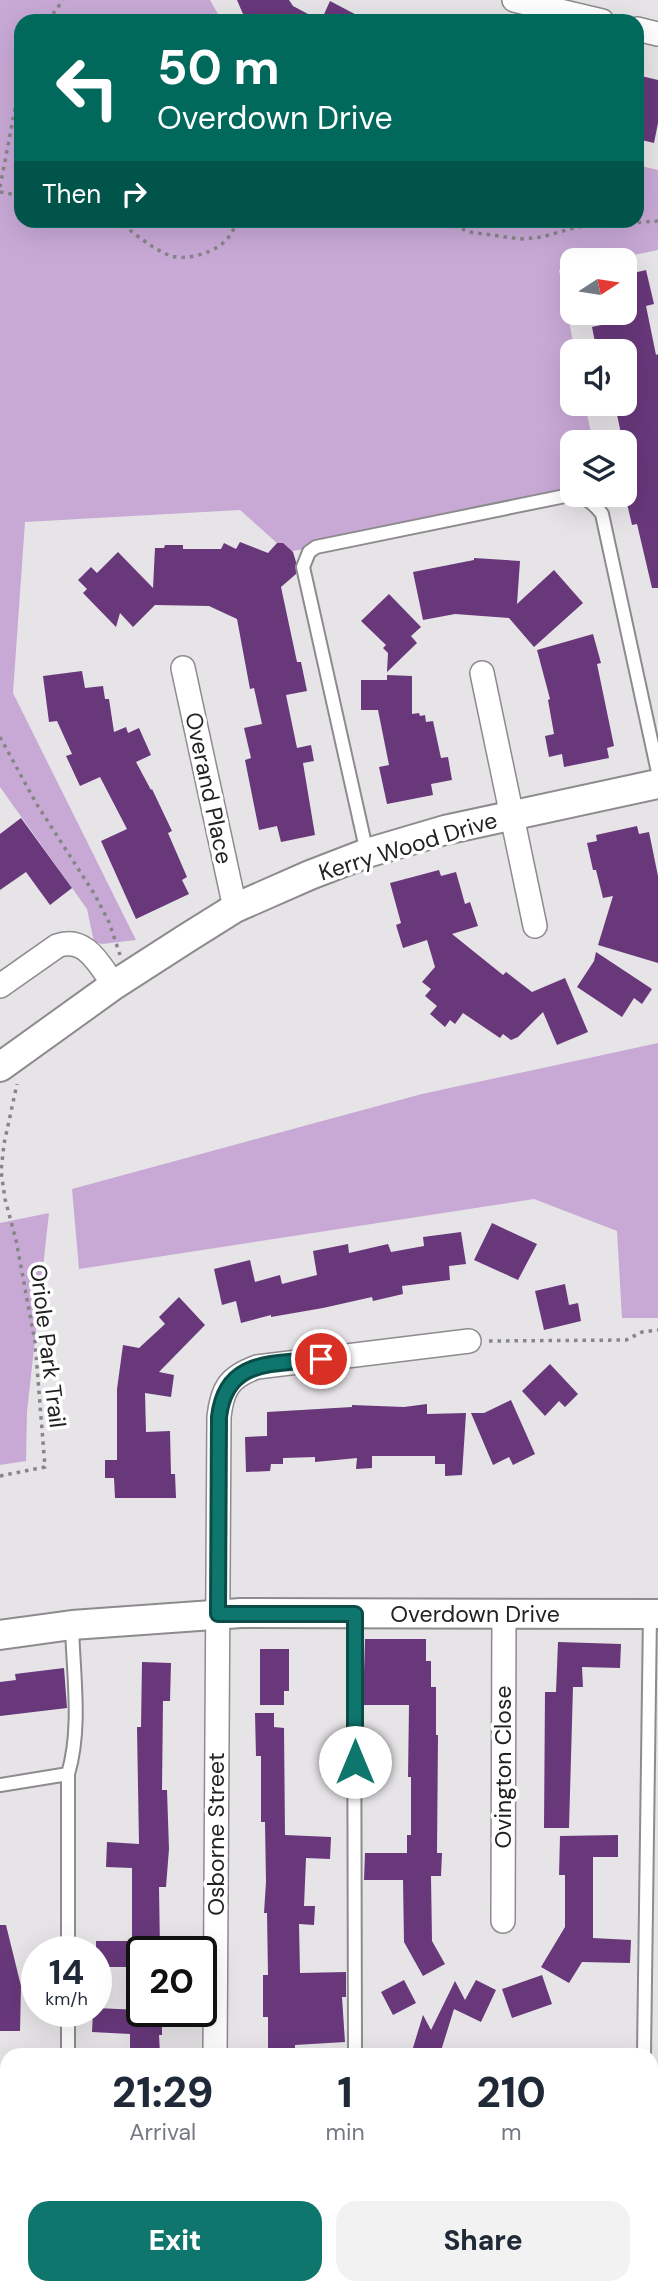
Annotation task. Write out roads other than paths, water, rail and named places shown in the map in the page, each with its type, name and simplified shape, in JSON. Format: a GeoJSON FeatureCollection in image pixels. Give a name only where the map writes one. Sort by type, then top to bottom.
{"type":"FeatureCollection","features":[{"type":"Feature","properties":{"kind":"street"},"geometry":{"type":"LineString","coordinates":[[514,0],[566,6],[585,14]]}},
{"type":"Feature","properties":{"kind":"street","name":"Overand Place"},"geometry":{"type":"LineString","coordinates":[[183,668],[235,908]]}},
{"type":"Feature","properties":{"kind":"street"},"geometry":{"type":"LineString","coordinates":[[482,673],[536,926]]}},
{"type":"Feature","properties":{"kind":"street","name":"Kerry Wood Drive"},"geometry":{"type":"LineString","coordinates":[[4,1078],[121,981],[235,908],[367,853],[444,830],[658,784]]}},
{"type":"Feature","properties":{"kind":"street"},"geometry":{"type":"LineString","coordinates":[[0,986],[64,943],[77,944],[89,951],[121,981]]}},
{"type":"Feature","properties":{"kind":"street","name":"Osborne Street"},"geometry":{"type":"LineString","coordinates":[[215,2048],[219,1417],[222,1396],[234,1378],[257,1367],[469,1341]]}},
{"type":"Feature","properties":{"kind":"street","name":"Ovington Close"},"geometry":{"type":"LineString","coordinates":[[503,1921],[504,1613]]}},
{"type":"Feature","properties":{"kind":"street","name":"Overdown Drive"},"geometry":{"type":"LineString","coordinates":[[0,1635],[72,1625],[218,1614],[654,1614]]}},
{"type":"Feature","properties":{"kind":"lane"},"geometry":{"type":"LineString","coordinates":[[367,853],[303,567],[309,552],[316,547],[570,495],[584,497],[602,514],[658,772]]}},
{"type":"Feature","properties":{"kind":"lane"},"geometry":{"type":"LineString","coordinates":[[355,1614],[355,2048]]}},
{"type":"Feature","properties":{"kind":"lane"},"geometry":{"type":"LineString","coordinates":[[644,2048],[654,1614]]}},
{"type":"Feature","properties":{"kind":"lane"},"geometry":{"type":"LineString","coordinates":[[68,1936],[68,1773],[73,1756],[75,1711],[72,1625]]}},
{"type":"Feature","properties":{"kind":"lane"},"geometry":{"type":"LineString","coordinates":[[0,1785],[68,1773]]}},
{"type":"Feature","properties":{"kind":"lane"},"geometry":{"type":"LineString","coordinates":[[68,2027],[68,2048]]}}]}
